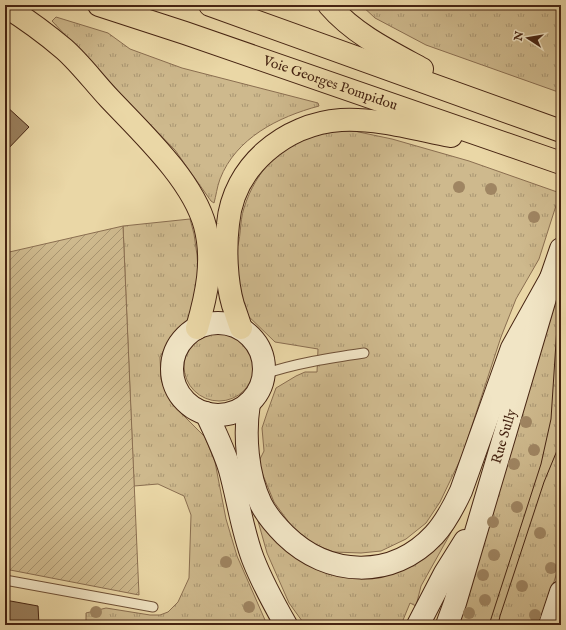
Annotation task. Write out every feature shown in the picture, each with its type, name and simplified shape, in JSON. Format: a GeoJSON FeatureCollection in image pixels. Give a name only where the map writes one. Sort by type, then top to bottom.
{"type":"FeatureCollection","features":[{"type":"Feature","properties":{"kind":"highway","name":"Voie Georges Pompidou"},"geometry":{"type":"LineString","coordinates":[[99,5],[561,163]]}},
{"type":"Feature","properties":{"kind":"highway"},"geometry":{"type":"LineString","coordinates":[[210,5],[561,130]]}},
{"type":"Feature","properties":{"kind":"highway"},"geometry":{"type":"LineString","coordinates":[[329,5],[348,24],[362,35],[477,100]]}},
{"type":"Feature","properties":{"kind":"highway"},"geometry":{"type":"LineString","coordinates":[[5,6],[33,24],[65,50],[149,140],[183,180],[192,195],[205,224],[208,240],[209,260],[206,298],[197,328]]}},
{"type":"Feature","properties":{"kind":"highway"},"geometry":{"type":"LineString","coordinates":[[240,328],[233,304],[228,265],[228,223],[232,205],[237,189],[253,164],[266,150],[284,138],[305,127],[320,123],[341,120],[367,120],[529,151]]}},
{"type":"Feature","properties":{"kind":"main road","name":"Rue Sully"},"geometry":{"type":"LineString","coordinates":[[447,625],[455,603],[561,248]]}},
{"type":"Feature","properties":{"kind":"main road"},"geometry":{"type":"LineString","coordinates":[[249,403],[246,420],[249,461],[254,485],[261,504],[277,527],[304,551],[335,565],[363,567],[393,563],[421,547],[434,535],[462,491],[512,348],[551,278]]}},
{"type":"Feature","properties":{"kind":"main road"},"geometry":{"type":"LineString","coordinates":[[208,324],[230,324],[240,328],[251,336],[259,347],[264,360],[264,374],[259,390],[249,403],[239,410],[229,414],[217,415],[206,413],[194,408],[185,401],[178,391],[173,379],[172,367],[174,355],[179,344],[187,334],[208,324]]}},
{"type":"Feature","properties":{"kind":"main road"},"geometry":{"type":"LineString","coordinates":[[206,413],[220,440],[229,468],[245,536],[253,558],[271,599],[286,625]]}},
{"type":"Feature","properties":{"kind":"main road"},"geometry":{"type":"LineString","coordinates":[[418,625],[445,573],[479,520]]}},
{"type":"Feature","properties":{"kind":"main road"},"geometry":{"type":"LineString","coordinates":[[550,625],[561,592]]}},
{"type":"Feature","properties":{"kind":"lane"},"geometry":{"type":"LineString","coordinates":[[264,374],[317,360],[364,353]]}},
{"type":"Feature","properties":{"kind":"lane"},"geometry":{"type":"LineString","coordinates":[[5,580],[153,607]]}},
{"type":"Feature","properties":{"kind":"green space"},"geometry":{"type":"Polygon","coordinates":[[[361,5],[561,5],[561,93],[426,45],[375,18],[361,5]]]}},
{"type":"Feature","properties":{"kind":"green space"},"geometry":{"type":"Polygon","coordinates":[[[56,17],[108,33],[130,49],[182,68],[318,103],[319,106],[288,116],[274,123],[260,131],[236,152],[220,179],[214,203],[211,201],[175,150],[52,21],[56,17]]]}},
{"type":"Feature","properties":{"kind":"green space"},"geometry":{"type":"Polygon","coordinates":[[[329,131],[354,131],[392,139],[469,161],[560,193],[539,259],[516,299],[501,337],[462,456],[440,502],[426,523],[406,539],[381,551],[361,553],[334,552],[313,544],[293,528],[274,502],[258,463],[264,451],[262,428],[276,388],[305,372],[317,372],[318,349],[275,342],[243,311],[235,253],[239,242],[242,214],[249,194],[263,170],[272,160],[294,144],[321,133],[329,131]]]}},
{"type":"Feature","properties":{"kind":"green space"},"geometry":{"type":"Polygon","coordinates":[[[190,219],[197,255],[199,285],[188,321],[181,326],[169,341],[160,357],[161,379],[172,404],[205,437],[215,462],[226,519],[237,556],[265,620],[269,625],[134,625],[108,623],[107,625],[86,625],[86,613],[106,608],[150,615],[160,615],[168,612],[178,602],[189,578],[191,515],[184,496],[158,484],[134,486],[123,226],[190,219]]]}},
{"type":"Feature","properties":{"kind":"green space"},"geometry":{"type":"Polygon","coordinates":[[[123,226],[139,595],[5,569],[5,253],[123,226]]]}},
{"type":"Feature","properties":{"kind":"green space"},"geometry":{"type":"Polygon","coordinates":[[[561,277],[561,560],[540,625],[457,625],[561,277]]]}},
{"type":"Feature","properties":{"kind":"green space"},"geometry":{"type":"Polygon","coordinates":[[[219,331],[232,334],[244,341],[251,353],[254,366],[251,379],[244,391],[232,398],[219,401],[206,398],[194,391],[187,379],[184,366],[187,353],[194,341],[206,334],[219,331]]]}},
{"type":"Feature","properties":{"kind":"green space"},"geometry":{"type":"Polygon","coordinates":[[[458,520],[421,586],[416,606],[410,603],[401,625],[305,625],[289,603],[267,553],[258,521],[276,541],[349,576],[458,520]]]}},
{"type":"Feature","properties":{"kind":"building"},"geometry":{"type":"Polygon","coordinates":[[[5,105],[29,127],[5,152],[5,105]]]}},
{"type":"Feature","properties":{"kind":"building"},"geometry":{"type":"Polygon","coordinates":[[[5,600],[38,606],[39,625],[5,625],[5,600]]]}},
{"type":"Feature","properties":{"kind":"tram line"},"geometry":{"type":"LineString","coordinates":[[489,625],[541,464],[551,419],[557,327],[561,300]]}},
{"type":"Feature","properties":{"kind":"tram line"},"geometry":{"type":"LineString","coordinates":[[498,625],[544,482],[561,441]]}}]}
